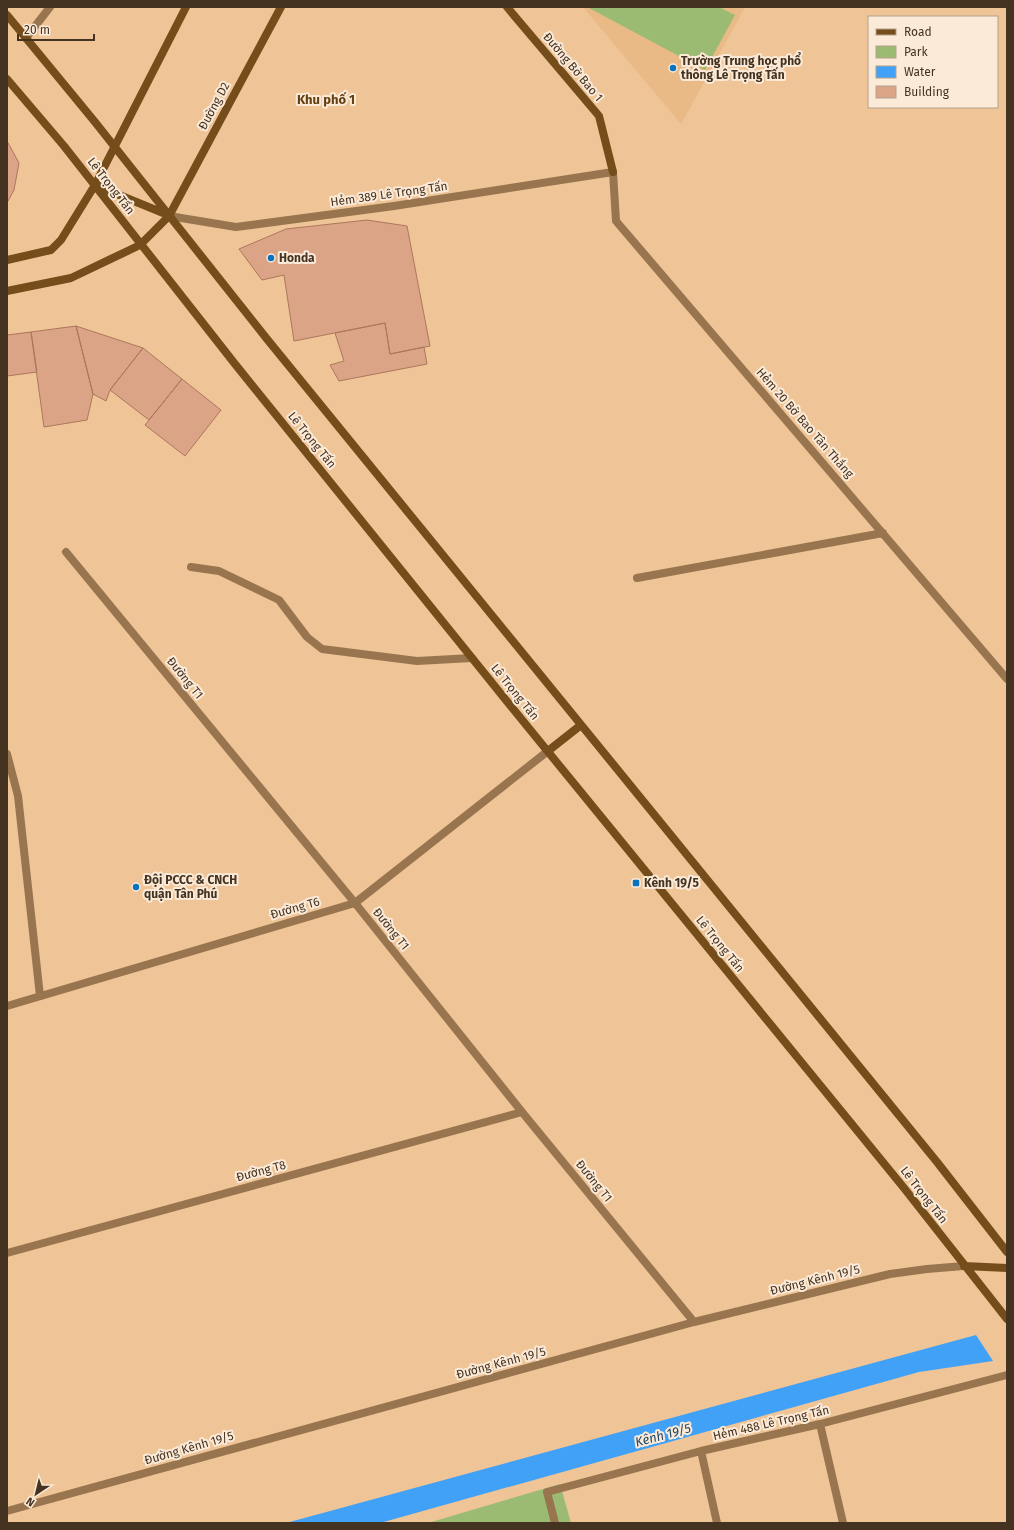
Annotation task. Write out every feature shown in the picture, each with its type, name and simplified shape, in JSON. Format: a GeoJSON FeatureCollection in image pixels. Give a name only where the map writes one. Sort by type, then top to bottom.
{"type":"FeatureCollection","features":[{"type":"Feature","properties":{"kind":"main road"},"geometry":{"type":"LineString","coordinates":[[7,260],[51,250],[61,240],[95,185],[186,7]]}},
{"type":"Feature","properties":{"kind":"main road","name":"Đường D2"},"geometry":{"type":"LineString","coordinates":[[7,291],[71,278],[140,244],[169,216],[281,7]]}},
{"type":"Feature","properties":{"kind":"main road","name":"Đường Bờ Bao 1"},"geometry":{"type":"LineString","coordinates":[[507,7],[599,116],[613,172]]}},
{"type":"Feature","properties":{"kind":"main road"},"geometry":{"type":"LineString","coordinates":[[7,16],[114,147],[267,339],[932,1156],[1007,1252]]}},
{"type":"Feature","properties":{"kind":"main road","name":"Lê Trọng Tấn"},"geometry":{"type":"LineString","coordinates":[[7,79],[64,146],[140,244],[472,658],[904,1188],[1007,1320]]}},
{"type":"Feature","properties":{"kind":"main road"},"geometry":{"type":"LineString","coordinates":[[95,185],[169,216]]}},
{"type":"Feature","properties":{"kind":"main road"},"geometry":{"type":"LineString","coordinates":[[548,751],[581,725]]}},
{"type":"Feature","properties":{"kind":"main road","name":"Đường Kênh 19/5"},"geometry":{"type":"LineString","coordinates":[[964,1266],[1007,1268]]}},
{"type":"Feature","properties":{"kind":"street"},"geometry":{"type":"LineString","coordinates":[[26,38],[50,7]]}},
{"type":"Feature","properties":{"kind":"street","name":"Hẻm 389 Lê Trọng Tấn"},"geometry":{"type":"LineString","coordinates":[[169,216],[236,228],[394,206],[613,172]]}},
{"type":"Feature","properties":{"kind":"street","name":"Hẻm 20 Bờ Bao Tân Thắng"},"geometry":{"type":"LineString","coordinates":[[613,172],[616,221],[1007,679]]}},
{"type":"Feature","properties":{"kind":"street"},"geometry":{"type":"LineString","coordinates":[[637,578],[883,533]]}},
{"type":"Feature","properties":{"kind":"street","name":"Đường T1"},"geometry":{"type":"LineString","coordinates":[[66,552],[355,903],[522,1112],[694,1322]]}},
{"type":"Feature","properties":{"kind":"street"},"geometry":{"type":"LineString","coordinates":[[191,567],[219,572],[279,600],[306,637],[322,648],[417,662],[472,658]]}},
{"type":"Feature","properties":{"kind":"street","name":"Đường T6"},"geometry":{"type":"LineString","coordinates":[[7,1006],[355,903],[548,751]]}},
{"type":"Feature","properties":{"kind":"street"},"geometry":{"type":"LineString","coordinates":[[7,754],[18,796],[40,996]]}},
{"type":"Feature","properties":{"kind":"street","name":"Đường T8"},"geometry":{"type":"LineString","coordinates":[[7,1253],[522,1112]]}},
{"type":"Feature","properties":{"kind":"street","name":"Đường Kênh 19/5"},"geometry":{"type":"LineString","coordinates":[[7,1512],[694,1322],[890,1274],[964,1266]]}},
{"type":"Feature","properties":{"kind":"street","name":"Hẻm 488 Lê Trọng Tấn"},"geometry":{"type":"LineString","coordinates":[[555,1523],[547,1492],[702,1452],[820,1424],[1007,1375]]}},
{"type":"Feature","properties":{"kind":"street"},"geometry":{"type":"LineString","coordinates":[[820,1424],[843,1523]]}},
{"type":"Feature","properties":{"kind":"street"},"geometry":{"type":"LineString","coordinates":[[702,1452],[717,1523]]}},
{"type":"Feature","properties":{"kind":"shaded area","name":"Trường Trung học phổ thông Lê Trọng Tấn"},"geometry":{"type":"Polygon","coordinates":[[[583,7],[745,7],[681,124],[583,7]]]}},
{"type":"Feature","properties":{"kind":"green space"},"geometry":{"type":"Polygon","coordinates":[[[719,7],[735,15],[705,70],[589,8],[719,7]]]}},
{"type":"Feature","properties":{"kind":"green space"},"geometry":{"type":"Polygon","coordinates":[[[560,1484],[571,1523],[428,1523],[560,1484]]]}},
{"type":"Feature","properties":{"kind":"water"},"geometry":{"type":"Polygon","coordinates":[[[976,1335],[993,1361],[919,1372],[380,1523],[286,1523],[976,1335]]]}},
{"type":"Feature","properties":{"kind":"building"},"geometry":{"type":"Polygon","coordinates":[[[7,141],[19,163],[14,190],[7,203],[7,141]]]}},
{"type":"Feature","properties":{"kind":"building"},"geometry":{"type":"Polygon","coordinates":[[[367,220],[407,226],[430,346],[390,354],[385,323],[294,341],[284,275],[262,280],[239,249],[286,229],[367,220]]]}},
{"type":"Feature","properties":{"kind":"building"},"geometry":{"type":"Polygon","coordinates":[[[385,323],[390,354],[424,347],[427,364],[339,381],[330,365],[344,361],[335,333],[385,323]]]}},
{"type":"Feature","properties":{"kind":"building"},"geometry":{"type":"Polygon","coordinates":[[[76,326],[143,348],[110,390],[106,401],[93,394],[76,326]]]}},
{"type":"Feature","properties":{"kind":"building"},"geometry":{"type":"Polygon","coordinates":[[[76,326],[93,394],[87,420],[44,427],[31,332],[76,326]]]}},
{"type":"Feature","properties":{"kind":"building"},"geometry":{"type":"Polygon","coordinates":[[[31,332],[37,372],[7,376],[7,335],[31,332]]]}},
{"type":"Feature","properties":{"kind":"building"},"geometry":{"type":"Polygon","coordinates":[[[143,348],[182,379],[149,420],[110,390],[143,348]]]}},
{"type":"Feature","properties":{"kind":"building"},"geometry":{"type":"Polygon","coordinates":[[[182,379],[221,410],[185,456],[145,425],[182,379]]]}},
{"type":"Feature","properties":{"kind":"place","name":"Trường Trung học phổ thông Lê Trọng Tấn"},"geometry":{"type":"Point","coordinates":[673,68]}},
{"type":"Feature","properties":{"kind":"place","name":"Honda"},"geometry":{"type":"Point","coordinates":[271,258]}},
{"type":"Feature","properties":{"kind":"place","name":"Kênh 19/5"},"geometry":{"type":"Point","coordinates":[636,883]}},
{"type":"Feature","properties":{"kind":"place","name":"Đội PCCC & CNCH quận Tân Phú"},"geometry":{"type":"Point","coordinates":[136,887]}},
{"type":"Feature","properties":{"kind":"district","name":"Khu phố 1"},"geometry":{"type":"Point","coordinates":[326,99]}}]}
